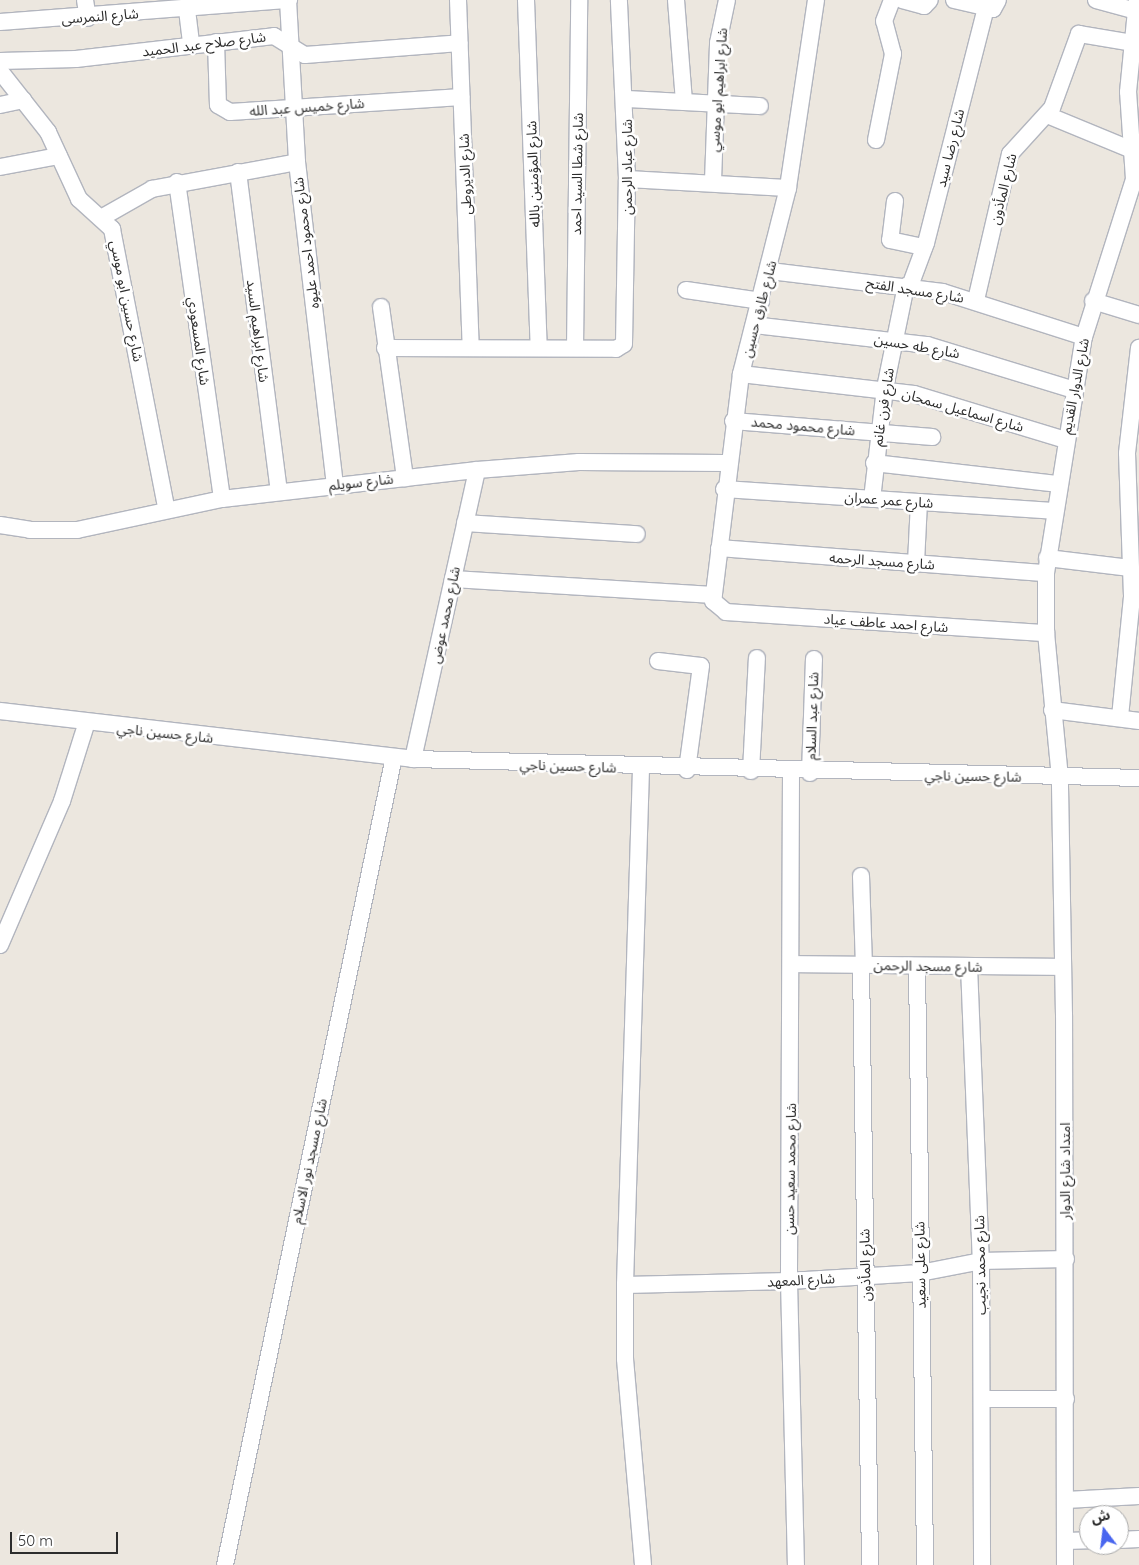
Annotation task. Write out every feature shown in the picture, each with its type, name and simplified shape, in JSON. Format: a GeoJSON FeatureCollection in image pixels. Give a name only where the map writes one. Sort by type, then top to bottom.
{"type":"FeatureCollection","features":[{"type":"Feature","properties":{"kind":"street"},"geometry":{"type":"LineString","coordinates":[[85,0],[88,18]]}},
{"type":"Feature","properties":{"kind":"street","name":"شارع النمرسى"},"geometry":{"type":"LineString","coordinates":[[0,22],[88,18],[143,7],[289,0]]}},
{"type":"Feature","properties":{"kind":"street","name":"شارع محمود احمد عليوه"},"geometry":{"type":"LineString","coordinates":[[289,0],[289,47],[297,162],[335,485]]}},
{"type":"Feature","properties":{"kind":"street","name":"شارع الديروطى"},"geometry":{"type":"LineString","coordinates":[[458,0],[471,347]]}},
{"type":"Feature","properties":{"kind":"street","name":"شارع المؤمنين بالله"},"geometry":{"type":"LineString","coordinates":[[526,0],[539,348]]}},
{"type":"Feature","properties":{"kind":"street","name":"شارع شطا السيد احمد"},"geometry":{"type":"LineString","coordinates":[[575,348],[579,0]]}},
{"type":"Feature","properties":{"kind":"street","name":"شارع عباد الرحمن"},"geometry":{"type":"LineString","coordinates":[[575,348],[616,349],[626,334],[626,99],[619,0]]}},
{"type":"Feature","properties":{"kind":"street"},"geometry":{"type":"LineString","coordinates":[[676,0],[684,102]]}},
{"type":"Feature","properties":{"kind":"street","name":"شارع ابراهيم ابو موسي"},"geometry":{"type":"LineString","coordinates":[[713,181],[718,43],[727,0]]}},
{"type":"Feature","properties":{"kind":"street","name":"شارع طارق حسين"},"geometry":{"type":"LineString","coordinates":[[714,595],[727,463],[741,374],[770,271],[788,188],[816,0]]}},
{"type":"Feature","properties":{"kind":"street"},"geometry":{"type":"LineString","coordinates":[[883,0],[900,0],[924,6],[930,0]]}},
{"type":"Feature","properties":{"kind":"street"},"geometry":{"type":"LineString","coordinates":[[876,140],[893,54],[884,21],[891,0]]}},
{"type":"Feature","properties":{"kind":"street"},"geometry":{"type":"LineString","coordinates":[[954,0],[992,4]]}},
{"type":"Feature","properties":{"kind":"street"},"geometry":{"type":"LineString","coordinates":[[1096,0],[1137,6]]}},
{"type":"Feature","properties":{"kind":"street","name":"شارع رضا سيد"},"geometry":{"type":"LineString","coordinates":[[908,286],[924,247],[992,4]]}},
{"type":"Feature","properties":{"kind":"street"},"geometry":{"type":"LineString","coordinates":[[191,45],[195,6]]}},
{"type":"Feature","properties":{"kind":"street","name":"شارع الدوار القديم"},"geometry":{"type":"LineString","coordinates":[[1060,778],[1046,633],[1046,565],[1057,484],[1084,337],[1094,301],[1131,192],[1137,152],[1128,112],[1137,6]]}},
{"type":"Feature","properties":{"kind":"street","name":"شارع المأذون"},"geometry":{"type":"LineString","coordinates":[[976,300],[1010,154],[1020,139],[1047,115],[1079,34],[1136,34]]}},
{"type":"Feature","properties":{"kind":"street","name":"شارع صلاح عبد الحميد"},"geometry":{"type":"LineString","coordinates":[[0,60],[76,59],[274,36],[289,47],[305,55],[460,43]]}},
{"type":"Feature","properties":{"kind":"street","name":"شارع خميس عبد الله"},"geometry":{"type":"LineString","coordinates":[[216,42],[217,97],[223,110],[293,108],[462,97]]}},
{"type":"Feature","properties":{"kind":"street","name":"شارع حسين ابو موسي"},"geometry":{"type":"LineString","coordinates":[[0,71],[23,100],[60,156],[79,200],[101,218],[117,243],[166,508]]}},
{"type":"Feature","properties":{"kind":"street"},"geometry":{"type":"LineString","coordinates":[[626,99],[760,106]]}},
{"type":"Feature","properties":{"kind":"street"},"geometry":{"type":"LineString","coordinates":[[0,105],[23,100]]}},
{"type":"Feature","properties":{"kind":"street"},"geometry":{"type":"LineString","coordinates":[[1047,115],[1137,152]]}},
{"type":"Feature","properties":{"kind":"street"},"geometry":{"type":"LineString","coordinates":[[0,167],[60,156]]}},
{"type":"Feature","properties":{"kind":"street"},"geometry":{"type":"LineString","coordinates":[[101,218],[134,196],[177,182],[297,162]]}},
{"type":"Feature","properties":{"kind":"street","name":"شارع ابراهيم السيد"},"geometry":{"type":"LineString","coordinates":[[238,172],[279,491]]}},
{"type":"Feature","properties":{"kind":"street"},"geometry":{"type":"LineString","coordinates":[[627,180],[713,181],[788,188]]}},
{"type":"Feature","properties":{"kind":"street","name":"شارع المسعودي"},"geometry":{"type":"LineString","coordinates":[[177,182],[222,499]]}},
{"type":"Feature","properties":{"kind":"street"},"geometry":{"type":"LineString","coordinates":[[895,201],[890,240],[924,247]]}},
{"type":"Feature","properties":{"kind":"street","name":"شارع مسجد الفتح"},"geometry":{"type":"LineString","coordinates":[[770,271],[908,286],[976,300],[1084,337]]}},
{"type":"Feature","properties":{"kind":"street","name":"شارع فرن غانم"},"geometry":{"type":"LineString","coordinates":[[872,499],[874,463],[885,388],[894,340],[908,286]]}},
{"type":"Feature","properties":{"kind":"street"},"geometry":{"type":"LineString","coordinates":[[686,290],[761,301]]}},
{"type":"Feature","properties":{"kind":"street"},"geometry":{"type":"LineString","coordinates":[[1094,301],[1139,315]]}},
{"type":"Feature","properties":{"kind":"street"},"geometry":{"type":"LineString","coordinates":[[381,307],[405,478]]}},
{"type":"Feature","properties":{"kind":"street","name":"شارع طه حسين"},"geometry":{"type":"LineString","coordinates":[[754,325],[894,340],[967,355],[1074,390]]}},
{"type":"Feature","properties":{"kind":"street"},"geometry":{"type":"LineString","coordinates":[[386,348],[575,348]]}},
{"type":"Feature","properties":{"kind":"street"},"geometry":{"type":"LineString","coordinates":[[1120,718],[1131,630],[1133,577],[1132,492],[1139,348]]}},
{"type":"Feature","properties":{"kind":"street","name":"شارع اسماعيل سمحان"},"geometry":{"type":"LineString","coordinates":[[741,374],[885,388],[958,405],[1065,440]]}},
{"type":"Feature","properties":{"kind":"street","name":"شارع محمود محمد"},"geometry":{"type":"LineString","coordinates":[[733,421],[932,437]]}},
{"type":"Feature","properties":{"kind":"street","name":"شارع سويلم"},"geometry":{"type":"LineString","coordinates":[[0,524],[30,530],[76,530],[166,508],[222,499],[279,491],[477,470],[580,462],[727,463]]}},
{"type":"Feature","properties":{"kind":"street"},"geometry":{"type":"LineString","coordinates":[[874,463],[1057,484]]}},
{"type":"Feature","properties":{"kind":"street","name":"شارع محمد عوض"},"geometry":{"type":"LineString","coordinates":[[413,760],[477,470]]}},
{"type":"Feature","properties":{"kind":"street","name":"شارع عمر عمران"},"geometry":{"type":"LineString","coordinates":[[724,489],[1053,511]]}},
{"type":"Feature","properties":{"kind":"street"},"geometry":{"type":"LineString","coordinates":[[916,564],[920,502]]}},
{"type":"Feature","properties":{"kind":"street"},"geometry":{"type":"LineString","coordinates":[[465,523],[637,534]]}},
{"type":"Feature","properties":{"kind":"street","name":"شارع مسجد الرحمه"},"geometry":{"type":"LineString","coordinates":[[719,548],[916,564],[1046,565],[1133,577]]}},
{"type":"Feature","properties":{"kind":"street"},"geometry":{"type":"LineString","coordinates":[[453,579],[714,595]]}},
{"type":"Feature","properties":{"kind":"street","name":"شارع احمد عاطف عياد"},"geometry":{"type":"LineString","coordinates":[[714,595],[716,607],[726,612],[1046,633]]}},
{"type":"Feature","properties":{"kind":"street"},"geometry":{"type":"LineString","coordinates":[[751,771],[757,658]]}},
{"type":"Feature","properties":{"kind":"street","name":"شارع عبد السلام"},"geometry":{"type":"LineString","coordinates":[[810,772],[814,659]]}},
{"type":"Feature","properties":{"kind":"street"},"geometry":{"type":"LineString","coordinates":[[658,661],[701,666],[687,770]]}},
{"type":"Feature","properties":{"kind":"street"},"geometry":{"type":"LineString","coordinates":[[1052,710],[1139,721]]}},
{"type":"Feature","properties":{"kind":"street","name":"شارع حسين ناجي"},"geometry":{"type":"LineString","coordinates":[[0,712],[86,725],[413,760],[641,769],[1139,778]]}},
{"type":"Feature","properties":{"kind":"street"},"geometry":{"type":"LineString","coordinates":[[0,945],[62,801],[86,725]]}},
{"type":"Feature","properties":{"kind":"street","name":"شارع مسجد نور الاسلام"},"geometry":{"type":"LineString","coordinates":[[224,1565],[394,757]]}},
{"type":"Feature","properties":{"kind":"street"},"geometry":{"type":"LineString","coordinates":[[641,769],[625,1285],[625,1359],[643,1565]]}},
{"type":"Feature","properties":{"kind":"street","name":"شارع محمد سعيد حسن"},"geometry":{"type":"LineString","coordinates":[[791,772],[793,964],[789,1281],[796,1565]]}},
{"type":"Feature","properties":{"kind":"street","name":"امتداد شارع الدوار"},"geometry":{"type":"LineString","coordinates":[[1060,778],[1066,1259],[1066,1565]]}},
{"type":"Feature","properties":{"kind":"street","name":"شارع المأذون"},"geometry":{"type":"LineString","coordinates":[[861,876],[870,1565]]}},
{"type":"Feature","properties":{"kind":"street","name":"شارع مسجد الرحمن"},"geometry":{"type":"LineString","coordinates":[[793,964],[1062,967]]}},
{"type":"Feature","properties":{"kind":"street","name":"شارع على سعيد"},"geometry":{"type":"LineString","coordinates":[[917,966],[925,1565]]}},
{"type":"Feature","properties":{"kind":"street","name":"شارع محمد نجيب"},"geometry":{"type":"LineString","coordinates":[[969,966],[981,1261],[982,1565]]}},
{"type":"Feature","properties":{"kind":"street","name":"شارع المعهد"},"geometry":{"type":"LineString","coordinates":[[625,1285],[789,1281],[920,1273],[981,1261],[1066,1259]]}},
{"type":"Feature","properties":{"kind":"street"},"geometry":{"type":"LineString","coordinates":[[982,1399],[1066,1398]]}},
{"type":"Feature","properties":{"kind":"street"},"geometry":{"type":"LineString","coordinates":[[1066,1500],[1139,1496]]}},
{"type":"Feature","properties":{"kind":"street"},"geometry":{"type":"LineString","coordinates":[[1066,1541],[1079,1540]]}}]}
